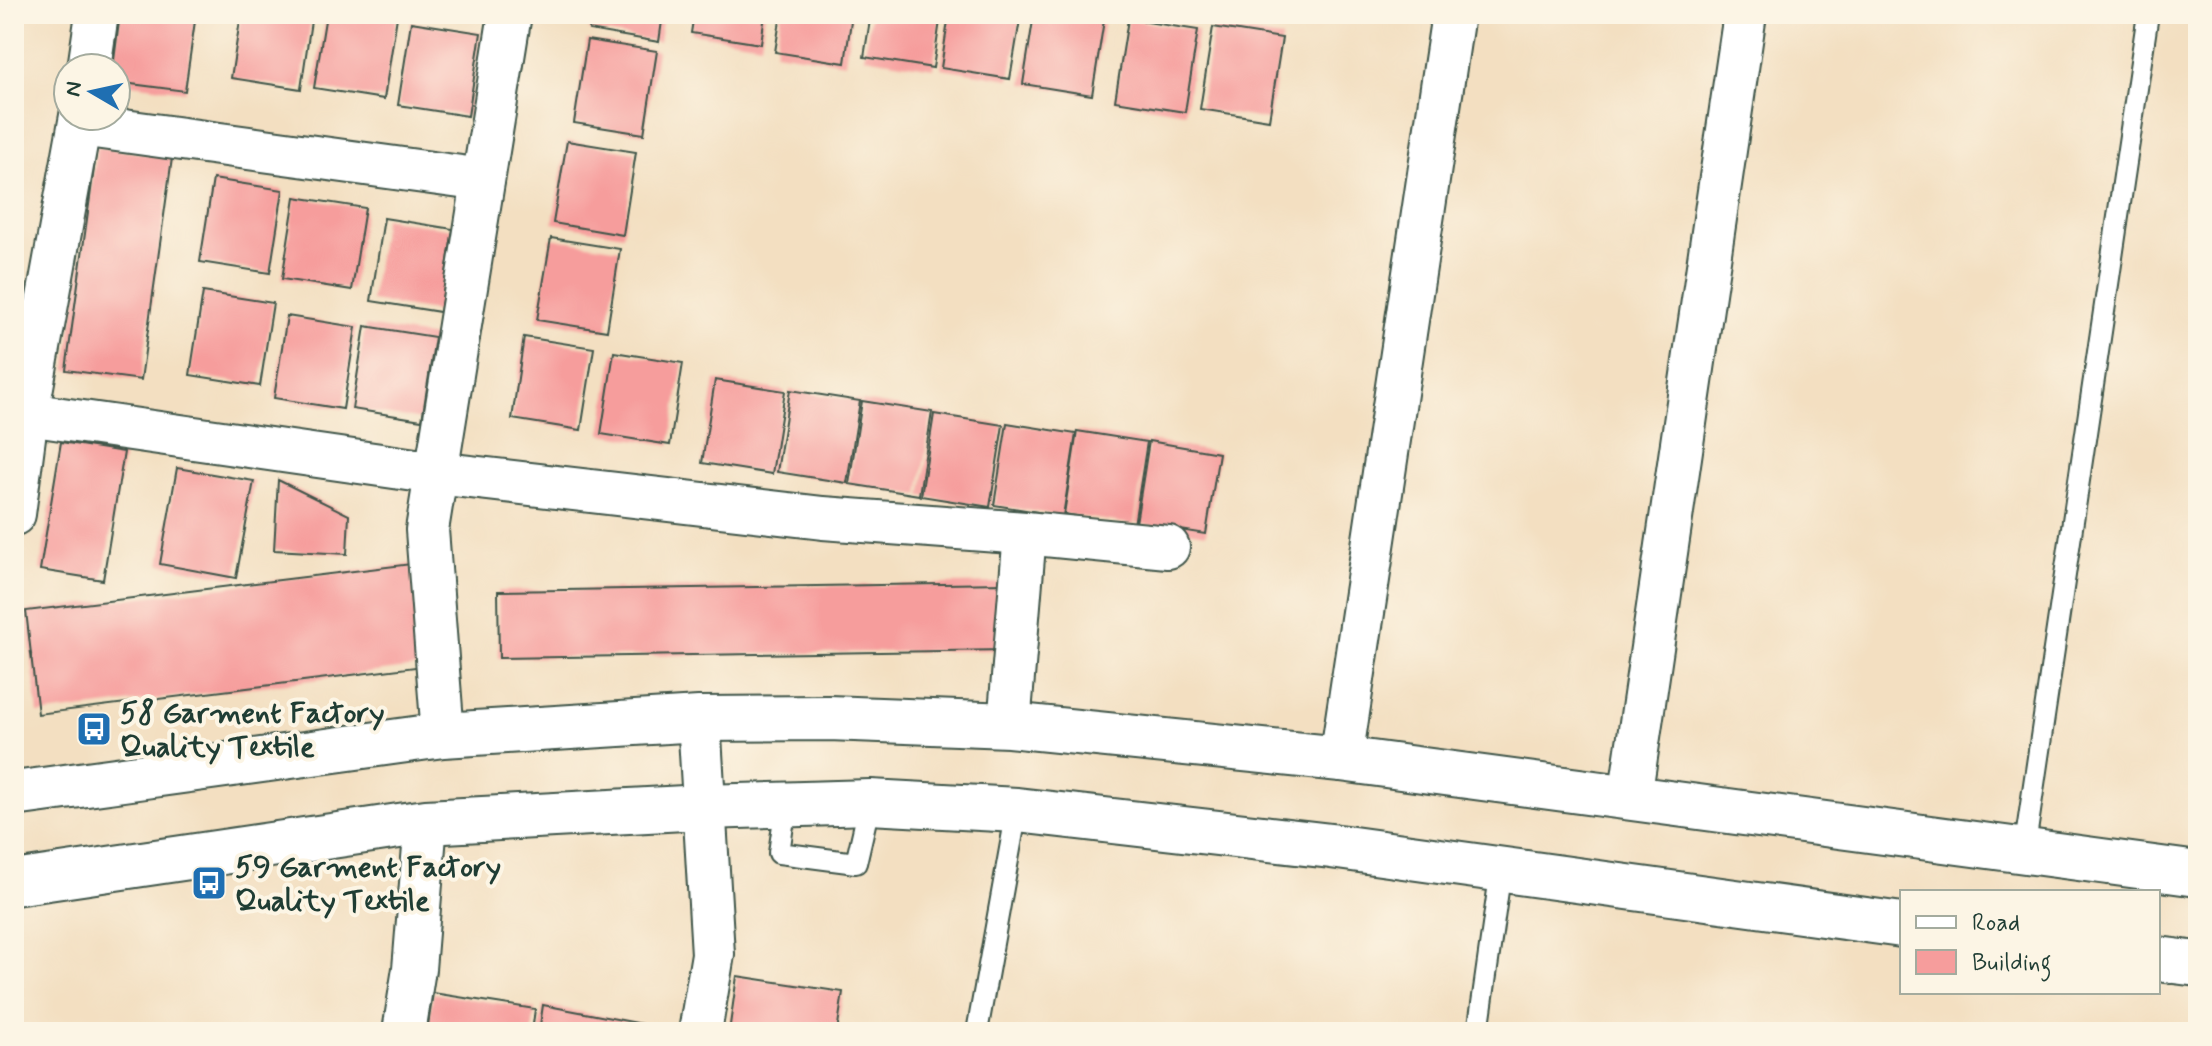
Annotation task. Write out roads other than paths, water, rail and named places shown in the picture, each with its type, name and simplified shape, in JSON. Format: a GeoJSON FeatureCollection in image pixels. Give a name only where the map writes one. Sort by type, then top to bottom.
{"type":"FeatureCollection","features":[{"type":"Feature","properties":{"kind":"main road"},"geometry":{"type":"LineString","coordinates":[[14,794],[443,735],[699,719],[829,718],[1009,725],[1341,759],[2198,874]]}},
{"type":"Feature","properties":{"kind":"main road"},"geometry":{"type":"LineString","coordinates":[[14,883],[426,822],[703,807],[870,802],[1017,810],[1331,846],[1900,925]]}},
{"type":"Feature","properties":{"kind":"main road"},"geometry":{"type":"LineString","coordinates":[[2160,959],[2198,964]]}},
{"type":"Feature","properties":{"kind":"street"},"geometry":{"type":"LineString","coordinates":[[91,52],[97,14]]}},
{"type":"Feature","properties":{"kind":"street"},"geometry":{"type":"LineString","coordinates":[[443,735],[427,530],[510,14]]}},
{"type":"Feature","properties":{"kind":"street"},"geometry":{"type":"LineString","coordinates":[[1341,759],[1453,14]]}},
{"type":"Feature","properties":{"kind":"street"},"geometry":{"type":"LineString","coordinates":[[1630,798],[1745,14]]}},
{"type":"Feature","properties":{"kind":"street"},"geometry":{"type":"LineString","coordinates":[[132,129],[483,180]]}},
{"type":"Feature","properties":{"kind":"street"},"geometry":{"type":"LineString","coordinates":[[14,514],[27,414],[78,132]]}},
{"type":"Feature","properties":{"kind":"street"},"geometry":{"type":"LineString","coordinates":[[27,414],[436,473],[823,518],[1168,547]]}},
{"type":"Feature","properties":{"kind":"street"},"geometry":{"type":"LineString","coordinates":[[1009,725],[1025,533]]}},
{"type":"Feature","properties":{"kind":"street"},"geometry":{"type":"LineString","coordinates":[[699,719],[713,954],[700,1032]]}},
{"type":"Feature","properties":{"kind":"street"},"geometry":{"type":"LineString","coordinates":[[404,1032],[414,969],[426,822]]}},
{"type":"Feature","properties":{"kind":"lane"},"geometry":{"type":"LineString","coordinates":[[2024,852],[2148,14]]}},
{"type":"Feature","properties":{"kind":"lane"},"geometry":{"type":"LineString","coordinates":[[786,804],[779,853],[856,863],[870,802]]}},
{"type":"Feature","properties":{"kind":"lane"},"geometry":{"type":"LineString","coordinates":[[977,1032],[1017,810]]}},
{"type":"Feature","properties":{"kind":"lane"},"geometry":{"type":"LineString","coordinates":[[1478,1032],[1501,869]]}},
{"type":"Feature","properties":{"kind":"place","name":"58 Garment Factory Quality Textile"},"geometry":{"type":"Point","coordinates":[94,729]}},
{"type":"Feature","properties":{"kind":"place","name":"59 Garment Factory Quality Textile"},"geometry":{"type":"Point","coordinates":[209,883]}}]}
